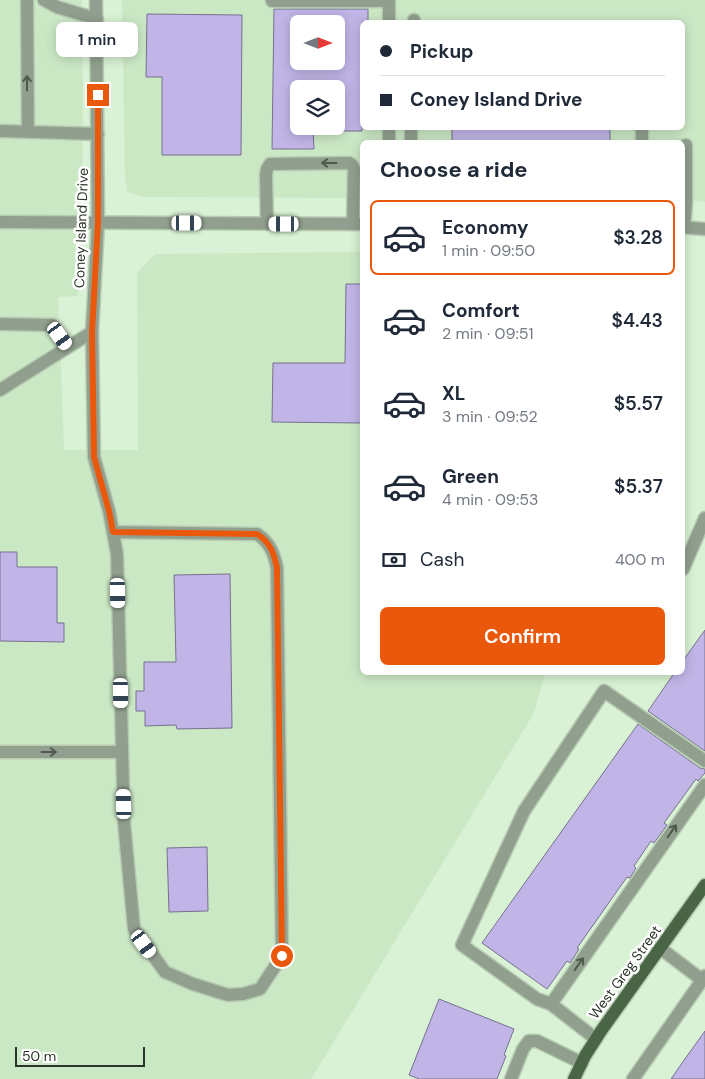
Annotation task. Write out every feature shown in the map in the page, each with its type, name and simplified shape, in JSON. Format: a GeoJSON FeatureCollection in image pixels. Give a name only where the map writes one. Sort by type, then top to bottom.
{"type":"FeatureCollection","features":[{"type":"Feature","properties":{"kind":"main road","name":"West Greg Street"},"geometry":{"type":"LineString","coordinates":[[574,1079],[596,1040],[705,885]]}},
{"type":"Feature","properties":{"kind":"street"},"geometry":{"type":"LineString","coordinates":[[27,0],[28,132]]}},
{"type":"Feature","properties":{"kind":"street"},"geometry":{"type":"LineString","coordinates":[[44,0],[96,19]]}},
{"type":"Feature","properties":{"kind":"street","name":"Coney Island Drive"},"geometry":{"type":"LineString","coordinates":[[96,0],[98,222],[92,332],[94,457],[109,511],[117,554],[124,822],[134,930],[165,972],[193,984],[228,995],[260,990],[282,956],[277,568],[273,552],[266,540],[257,534],[113,532]]}},
{"type":"Feature","properties":{"kind":"street"},"geometry":{"type":"LineString","coordinates":[[272,1],[389,1],[389,20]]}},
{"type":"Feature","properties":{"kind":"street"},"geometry":{"type":"LineString","coordinates":[[0,131],[98,134]]}},
{"type":"Feature","properties":{"kind":"street"},"geometry":{"type":"LineString","coordinates":[[685,211],[686,145]]}},
{"type":"Feature","properties":{"kind":"street"},"geometry":{"type":"LineString","coordinates":[[0,222],[98,222],[267,224],[358,224],[354,169],[352,165],[348,163],[270,164],[266,175],[267,224]]}},
{"type":"Feature","properties":{"kind":"street"},"geometry":{"type":"LineString","coordinates":[[685,227],[705,229]]}},
{"type":"Feature","properties":{"kind":"street"},"geometry":{"type":"LineString","coordinates":[[0,324],[52,325],[68,347]]}},
{"type":"Feature","properties":{"kind":"street"},"geometry":{"type":"LineString","coordinates":[[0,390],[92,332]]}},
{"type":"Feature","properties":{"kind":"street"},"geometry":{"type":"LineString","coordinates":[[685,564],[705,518]]}},
{"type":"Feature","properties":{"kind":"street"},"geometry":{"type":"LineString","coordinates":[[596,1040],[551,1004],[537,999],[462,945],[524,811],[604,691],[705,761]]}},
{"type":"Feature","properties":{"kind":"street"},"geometry":{"type":"LineString","coordinates":[[0,752],[122,752]]}},
{"type":"Feature","properties":{"kind":"street"},"geometry":{"type":"LineString","coordinates":[[551,1004],[705,785]]}},
{"type":"Feature","properties":{"kind":"street"},"geometry":{"type":"LineString","coordinates":[[634,1079],[703,978],[660,948]]}},
{"type":"Feature","properties":{"kind":"street"},"geometry":{"type":"LineString","coordinates":[[511,1079],[523,1049],[529,1041],[536,1041],[582,1063]]}},
{"type":"Feature","properties":{"kind":"shaded area"},"geometry":{"type":"Polygon","coordinates":[[[0,0],[82,0],[83,143],[78,296],[58,297],[64,450],[138,450],[137,273],[155,254],[360,252],[360,675],[544,675],[534,713],[311,1079],[0,1079],[0,0]]]}},
{"type":"Feature","properties":{"kind":"shaded area"},"geometry":{"type":"Polygon","coordinates":[[[122,0],[705,0],[705,202],[691,200],[685,161],[685,140],[360,140],[360,198],[143,197],[127,192],[125,178],[122,0]]]}},
{"type":"Feature","properties":{"kind":"building"},"geometry":{"type":"Polygon","coordinates":[[[274,9],[368,9],[368,20],[360,20],[360,130],[362,131],[345,131],[345,80],[290,80],[290,135],[313,135],[314,149],[272,149],[274,9]]]}},
{"type":"Feature","properties":{"kind":"building"},"geometry":{"type":"Polygon","coordinates":[[[147,14],[242,15],[241,155],[162,155],[162,77],[146,77],[147,14]]]}},
{"type":"Feature","properties":{"kind":"building"},"geometry":{"type":"Polygon","coordinates":[[[452,130],[610,130],[610,140],[452,140],[452,130]]]}},
{"type":"Feature","properties":{"kind":"building"},"geometry":{"type":"Polygon","coordinates":[[[346,284],[360,284],[360,423],[272,422],[273,363],[345,363],[346,284]]]}},
{"type":"Feature","properties":{"kind":"building"},"geometry":{"type":"Polygon","coordinates":[[[0,552],[17,552],[17,567],[57,567],[57,623],[64,623],[64,642],[0,641],[0,552]]]}},
{"type":"Feature","properties":{"kind":"building"},"geometry":{"type":"Polygon","coordinates":[[[230,574],[232,728],[177,729],[176,725],[145,726],[145,711],[136,711],[136,691],[144,691],[144,662],[176,662],[174,575],[230,574]]]}},
{"type":"Feature","properties":{"kind":"building"},"geometry":{"type":"Polygon","coordinates":[[[705,630],[705,751],[648,711],[673,675],[685,675],[685,658],[705,630]]]}},
{"type":"Feature","properties":{"kind":"building"},"geometry":{"type":"Polygon","coordinates":[[[638,724],[700,768],[705,769],[705,773],[698,781],[696,779],[664,823],[667,825],[654,843],[651,841],[634,866],[636,868],[630,878],[627,877],[577,948],[579,949],[570,963],[567,961],[547,989],[482,943],[638,724]]]}},
{"type":"Feature","properties":{"kind":"building"},"geometry":{"type":"Polygon","coordinates":[[[207,847],[208,911],[169,912],[167,848],[207,847]]]}},
{"type":"Feature","properties":{"kind":"building"},"geometry":{"type":"Polygon","coordinates":[[[439,999],[514,1029],[497,1079],[419,1079],[409,1075],[439,999]]]}},
{"type":"Feature","properties":{"kind":"building"},"geometry":{"type":"Polygon","coordinates":[[[705,1031],[705,1079],[671,1079],[687,1056],[705,1031]]]}},
{"type":"Feature","properties":{"kind":"route"},"geometry":{"type":"LineString","coordinates":[[98,95],[98,222],[92,332],[94,457],[113,532],[257,534],[266,540],[273,552],[277,568],[282,956]]}}]}
